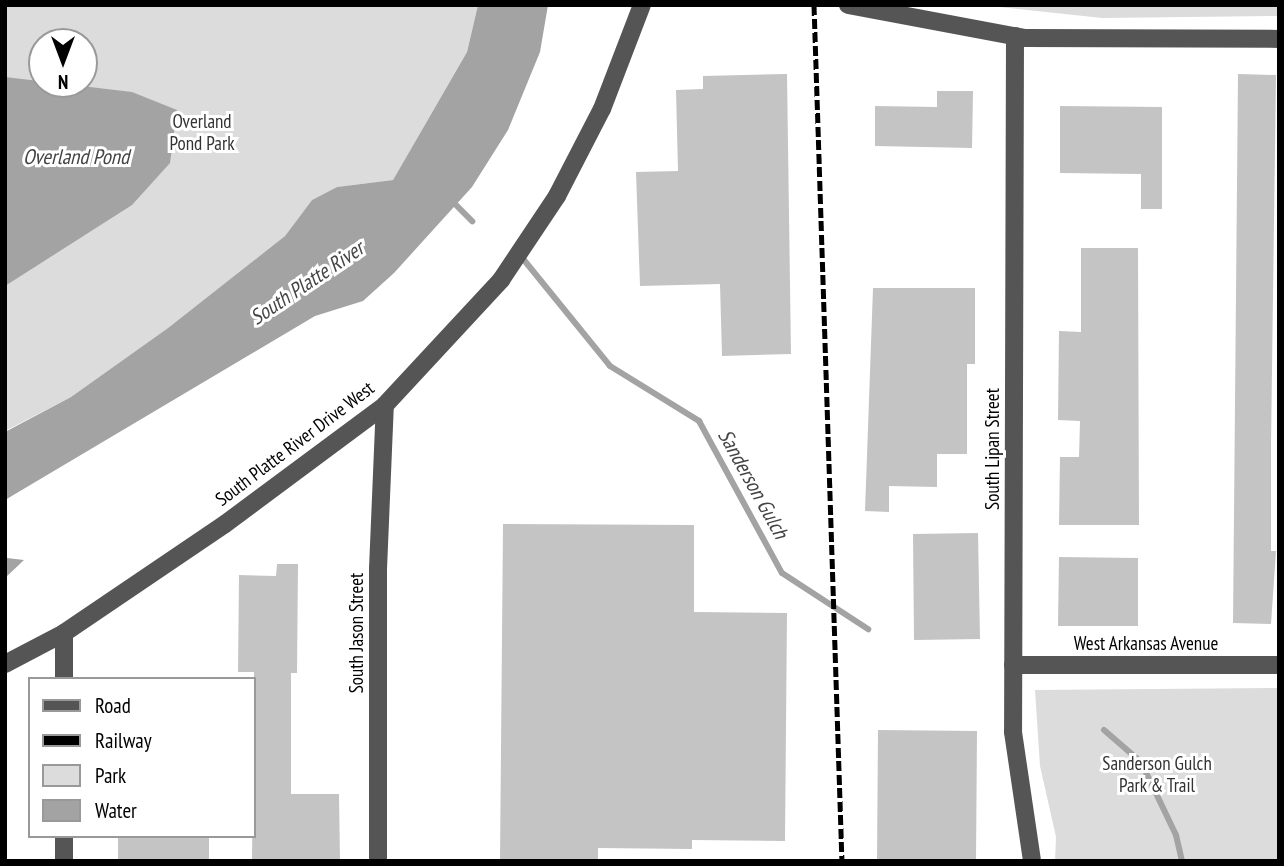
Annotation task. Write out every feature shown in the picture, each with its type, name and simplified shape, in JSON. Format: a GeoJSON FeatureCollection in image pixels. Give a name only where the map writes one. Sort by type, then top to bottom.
{"type":"FeatureCollection","features":[{"type":"Feature","properties":{"kind":"street","name":"South Platte River Drive West"},"geometry":{"type":"LineString","coordinates":[[5,664],[64,633],[225,524],[385,405],[501,280],[557,196],[607,98],[642,5]]}},
{"type":"Feature","properties":{"kind":"street"},"geometry":{"type":"LineString","coordinates":[[848,5],[1015,36],[1279,39]]}},
{"type":"Feature","properties":{"kind":"street","name":"South Lipan Street"},"geometry":{"type":"LineString","coordinates":[[1015,36],[1013,732],[1032,861]]}},
{"type":"Feature","properties":{"kind":"street","name":"South Jason Street"},"geometry":{"type":"LineString","coordinates":[[378,861],[378,569],[385,405]]}},
{"type":"Feature","properties":{"kind":"street"},"geometry":{"type":"LineString","coordinates":[[64,633],[64,677]]}},
{"type":"Feature","properties":{"kind":"street","name":"West Arkansas Avenue"},"geometry":{"type":"LineString","coordinates":[[1013,665],[1279,665]]}},
{"type":"Feature","properties":{"kind":"street"},"geometry":{"type":"LineString","coordinates":[[64,838],[64,861]]}},
{"type":"Feature","properties":{"kind":"green space","name":"Overland Pond Park"},"geometry":{"type":"Polygon","coordinates":[[[5,5],[478,5],[467,52],[393,180],[337,187],[312,200],[285,236],[168,328],[71,397],[5,431],[5,5]]]}},
{"type":"Feature","properties":{"kind":"green space"},"geometry":{"type":"Polygon","coordinates":[[[982,5],[1279,5],[1279,16],[1102,18],[982,5]]]}},
{"type":"Feature","properties":{"kind":"green space","name":"Sanderson Gulch Park & Trail"},"geometry":{"type":"Polygon","coordinates":[[[1279,688],[1279,861],[1055,861],[1056,837],[1040,766],[1035,690],[1279,688]]]}},
{"type":"Feature","properties":{"kind":"water","name":"South Platte River"},"geometry":{"type":"Polygon","coordinates":[[[478,5],[548,5],[540,52],[508,130],[472,187],[394,273],[363,301],[315,316],[5,500],[5,432],[71,397],[168,328],[285,236],[312,200],[337,187],[393,180],[467,52],[478,5]]]}},
{"type":"Feature","properties":{"kind":"water","name":"Overland Pond"},"geometry":{"type":"Polygon","coordinates":[[[5,77],[28,80],[28,98],[98,98],[98,88],[132,92],[177,110],[170,163],[132,205],[5,286],[5,77]]]}},
{"type":"Feature","properties":{"kind":"water"},"geometry":{"type":"Polygon","coordinates":[[[7,558],[24,560],[5,578],[7,558]]]}},
{"type":"Feature","properties":{"kind":"building"},"geometry":{"type":"Polygon","coordinates":[[[787,74],[791,354],[722,356],[720,284],[640,286],[636,172],[678,171],[676,90],[703,89],[703,76],[787,74]]]}},
{"type":"Feature","properties":{"kind":"building"},"geometry":{"type":"Polygon","coordinates":[[[1238,74],[1276,75],[1271,551],[1276,551],[1271,624],[1233,623],[1238,74]]]}},
{"type":"Feature","properties":{"kind":"building"},"geometry":{"type":"Polygon","coordinates":[[[937,91],[973,91],[972,148],[875,146],[875,106],[937,107],[937,91]]]}},
{"type":"Feature","properties":{"kind":"building"},"geometry":{"type":"Polygon","coordinates":[[[1060,106],[1162,107],[1162,209],[1141,209],[1141,174],[1060,173],[1060,106]]]}},
{"type":"Feature","properties":{"kind":"building"},"geometry":{"type":"Polygon","coordinates":[[[1081,248],[1138,248],[1139,525],[1059,525],[1060,457],[1079,457],[1080,421],[1058,420],[1059,331],[1081,332],[1081,248]]]}},
{"type":"Feature","properties":{"kind":"building"},"geometry":{"type":"Polygon","coordinates":[[[873,288],[975,288],[975,364],[967,364],[967,454],[937,454],[937,487],[889,486],[889,512],[865,511],[873,288]]]}},
{"type":"Feature","properties":{"kind":"building"},"geometry":{"type":"Polygon","coordinates":[[[503,524],[694,525],[694,612],[787,613],[785,841],[692,840],[692,849],[598,848],[598,861],[500,861],[503,524]]]}},
{"type":"Feature","properties":{"kind":"building"},"geometry":{"type":"Polygon","coordinates":[[[978,533],[980,639],[914,640],[913,534],[978,533]]]}},
{"type":"Feature","properties":{"kind":"building"},"geometry":{"type":"Polygon","coordinates":[[[1059,557],[1138,558],[1138,626],[1058,626],[1059,557]]]}},
{"type":"Feature","properties":{"kind":"building"},"geometry":{"type":"Polygon","coordinates":[[[277,564],[298,564],[297,673],[291,673],[291,794],[339,794],[340,861],[252,859],[252,838],[256,838],[256,677],[254,672],[238,672],[239,575],[276,576],[277,564]]]}},
{"type":"Feature","properties":{"kind":"building"},"geometry":{"type":"Polygon","coordinates":[[[878,730],[977,731],[976,861],[877,861],[878,730]]]}},
{"type":"Feature","properties":{"kind":"building"},"geometry":{"type":"Polygon","coordinates":[[[118,838],[209,838],[209,861],[118,861],[118,838]]]}},
{"type":"Feature","properties":{"kind":"waterway","name":"Sanderson Gulch"},"geometry":{"type":"LineString","coordinates":[[449,198],[472,221]]}},
{"type":"Feature","properties":{"kind":"waterway","name":"Sanderson Gulch"},"geometry":{"type":"LineString","coordinates":[[524,260],[610,366],[699,421],[782,573],[868,629]]}},
{"type":"Feature","properties":{"kind":"waterway","name":"Sanderson Gulch"},"geometry":{"type":"LineString","coordinates":[[1104,730],[1141,762],[1176,835],[1182,861]]}},
{"type":"Feature","properties":{"kind":"railway"},"geometry":{"type":"LineString","coordinates":[[814,5],[842,861]]}}]}
